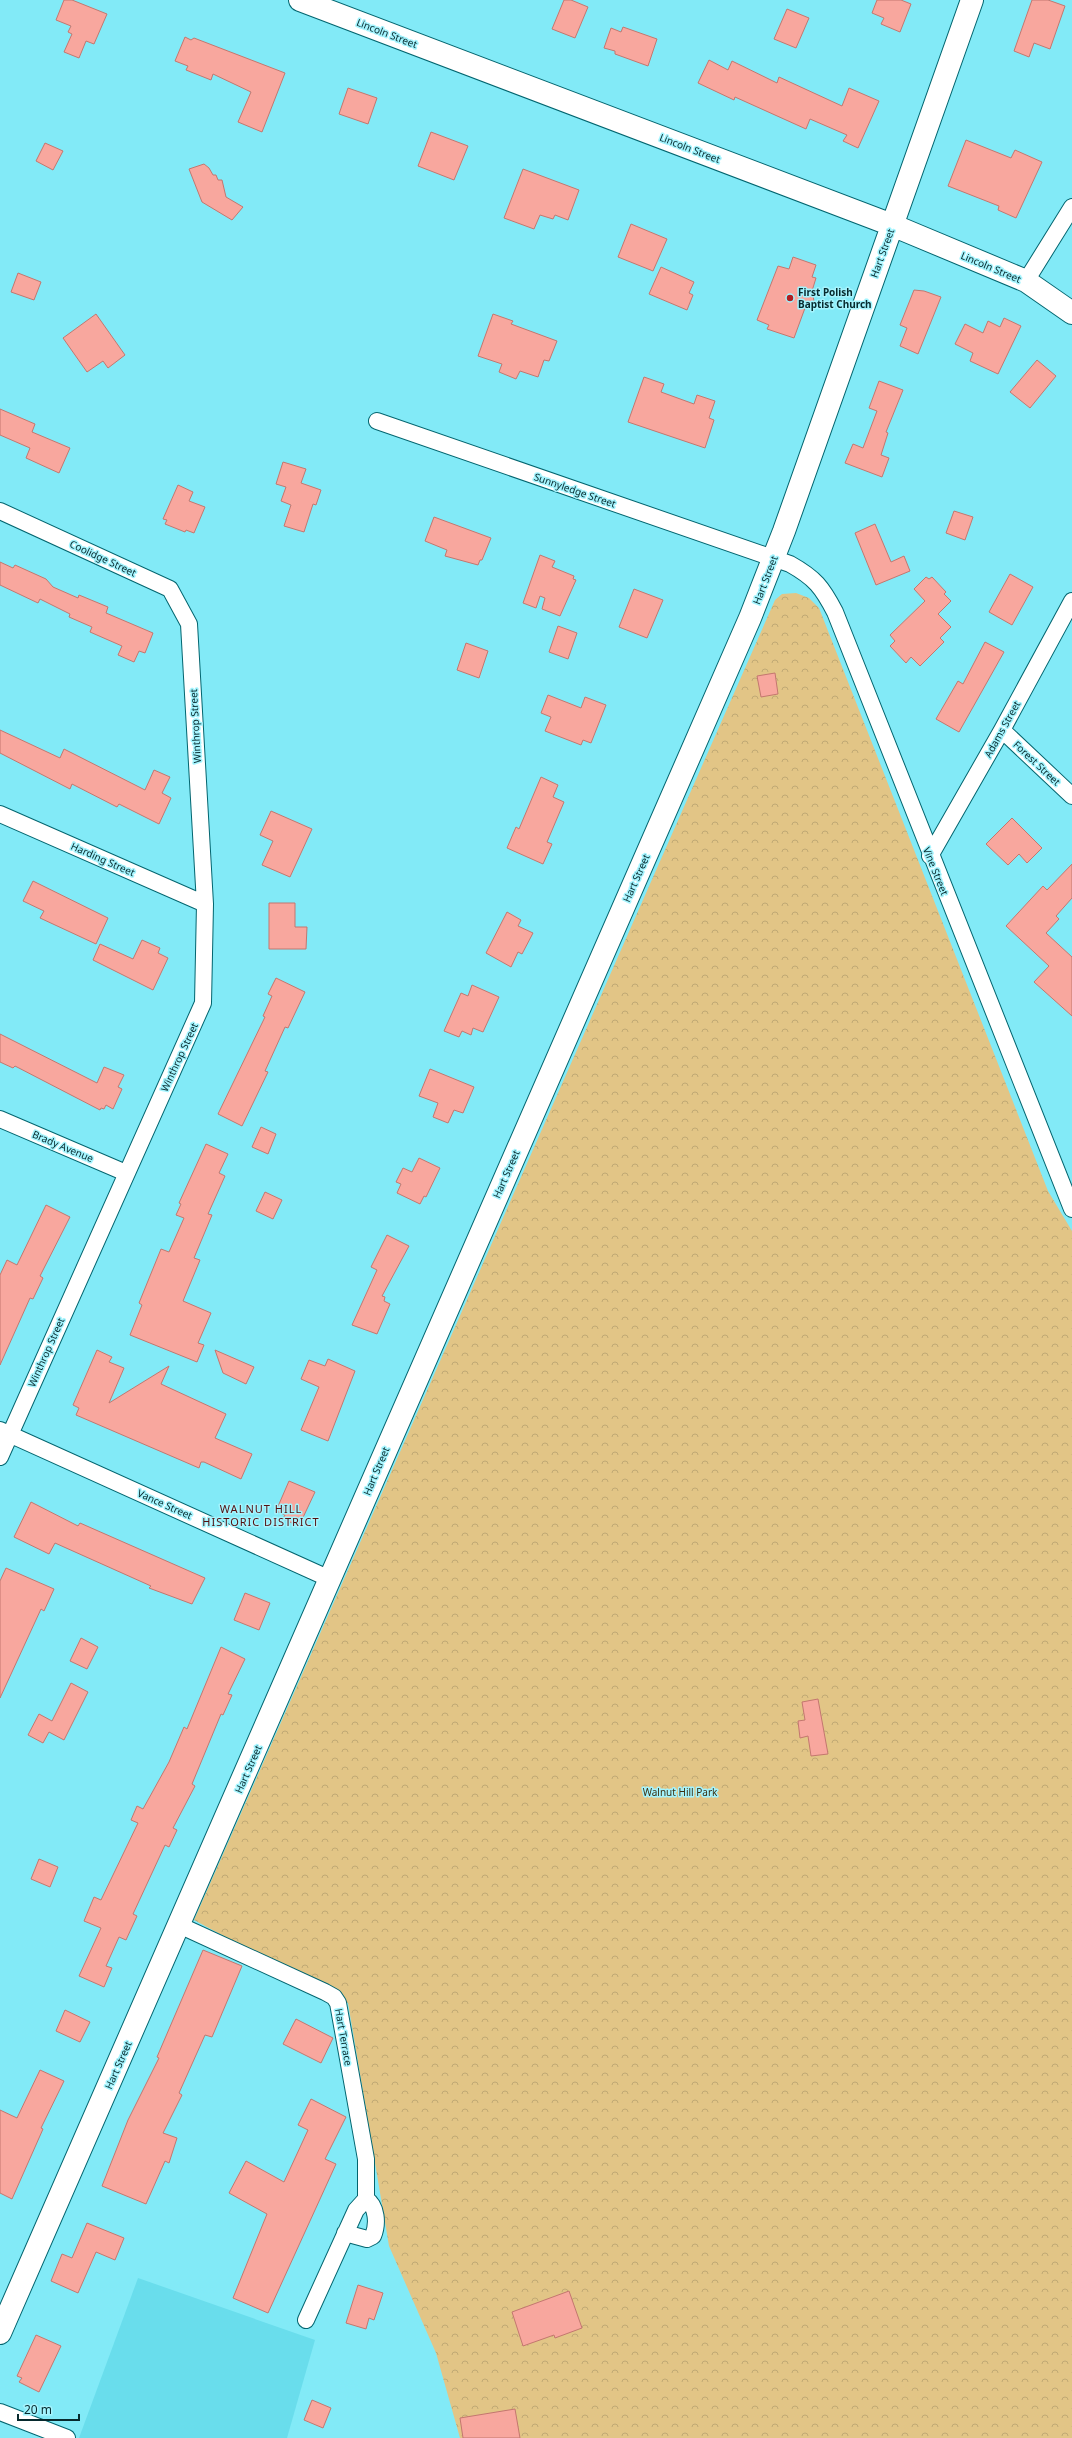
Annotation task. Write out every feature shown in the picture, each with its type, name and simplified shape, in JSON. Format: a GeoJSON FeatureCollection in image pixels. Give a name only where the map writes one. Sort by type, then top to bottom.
{"type":"FeatureCollection","features":[{"type":"Feature","properties":{"kind":"street","name":"Lincoln Street"},"geometry":{"type":"LineString","coordinates":[[300,0],[892,225],[1026,281],[1072,313]]}},
{"type":"Feature","properties":{"kind":"street","name":"Hart Street"},"geometry":{"type":"LineString","coordinates":[[0,2333],[742,636],[774,558],[972,0]]}},
{"type":"Feature","properties":{"kind":"street"},"geometry":{"type":"LineString","coordinates":[[1026,281],[1072,208]]}},
{"type":"Feature","properties":{"kind":"street","name":"Sunnyledge Street"},"geometry":{"type":"LineString","coordinates":[[377,421],[774,558]]}},
{"type":"Feature","properties":{"kind":"street","name":"Coolidge Street"},"geometry":{"type":"LineString","coordinates":[[0,511],[170,589],[190,624]]}},
{"type":"Feature","properties":{"kind":"street","name":"Vine Street"},"geometry":{"type":"LineString","coordinates":[[774,558],[809,575],[822,588],[835,612],[930,856],[1072,1209]]}},
{"type":"Feature","properties":{"kind":"street","name":"Adams Street"},"geometry":{"type":"LineString","coordinates":[[930,856],[1002,730],[1072,600]]}},
{"type":"Feature","properties":{"kind":"street","name":"Winthrop Street"},"geometry":{"type":"LineString","coordinates":[[0,1457],[5,1432],[203,1004],[205,904],[190,624]]}},
{"type":"Feature","properties":{"kind":"street","name":"Forest Street"},"geometry":{"type":"LineString","coordinates":[[1002,730],[1072,796]]}},
{"type":"Feature","properties":{"kind":"street","name":"Harding Street"},"geometry":{"type":"LineString","coordinates":[[0,814],[205,904]]}},
{"type":"Feature","properties":{"kind":"street","name":"Brady Avenue"},"geometry":{"type":"LineString","coordinates":[[0,1119],[126,1173]]}},
{"type":"Feature","properties":{"kind":"street","name":"Vance Street"},"geometry":{"type":"LineString","coordinates":[[5,1432],[330,1579]]}},
{"type":"Feature","properties":{"kind":"street","name":"Hart Terrace"},"geometry":{"type":"LineString","coordinates":[[179,1925],[325,1992],[337,2001],[366,2159],[366,2199],[374,2207],[376,2221],[373,2236],[367,2239],[346,2233]]}},
{"type":"Feature","properties":{"kind":"street"},"geometry":{"type":"LineString","coordinates":[[306,2320],[356,2210],[366,2199]]}},
{"type":"Feature","properties":{"kind":"street"},"geometry":{"type":"LineString","coordinates":[[0,2412],[67,2438]]}},
{"type":"Feature","properties":{"kind":"shaded area"},"geometry":{"type":"Polygon","coordinates":[[[138,2278],[315,2340],[287,2438],[79,2438],[138,2278]]]}},
{"type":"Feature","properties":{"kind":"green space","name":"Walnut Hill Park"},"geometry":{"type":"Polygon","coordinates":[[[796,593],[809,598],[819,608],[1048,1191],[1072,1231],[1072,2438],[460,2438],[436,2353],[389,2246],[348,2003],[194,1920],[775,600],[782,594],[796,593]]]}},
{"type":"Feature","properties":{"kind":"building"},"geometry":{"type":"Polygon","coordinates":[[[64,0],[72,0],[107,14],[94,44],[86,41],[79,58],[64,52],[72,34],[68,32],[71,26],[56,20],[64,0]]]}},
{"type":"Feature","properties":{"kind":"building"},"geometry":{"type":"Polygon","coordinates":[[[564,0],[571,0],[588,7],[575,38],[552,29],[564,0]]]}},
{"type":"Feature","properties":{"kind":"building"},"geometry":{"type":"Polygon","coordinates":[[[877,0],[901,0],[911,4],[900,32],[881,24],[884,18],[872,13],[877,0]]]}},
{"type":"Feature","properties":{"kind":"building"},"geometry":{"type":"Polygon","coordinates":[[[1032,0],[1048,0],[1065,6],[1050,49],[1034,43],[1029,57],[1014,51],[1032,0]]]}},
{"type":"Feature","properties":{"kind":"building"},"geometry":{"type":"Polygon","coordinates":[[[787,9],[809,18],[796,48],[774,39],[787,9]]]}},
{"type":"Feature","properties":{"kind":"building"},"geometry":{"type":"Polygon","coordinates":[[[623,27],[657,39],[648,66],[615,54],[615,51],[604,48],[611,28],[621,32],[623,27]]]}},
{"type":"Feature","properties":{"kind":"building"},"geometry":{"type":"Polygon","coordinates":[[[185,37],[191,40],[194,38],[285,73],[262,132],[238,122],[251,92],[213,74],[211,80],[186,70],[188,66],[175,61],[185,37]]]}},
{"type":"Feature","properties":{"kind":"building"},"geometry":{"type":"Polygon","coordinates":[[[709,60],[728,70],[732,61],[777,83],[779,77],[842,106],[849,88],[879,101],[858,148],[843,141],[847,135],[810,119],[806,129],[735,97],[734,100],[698,83],[709,60]]]}},
{"type":"Feature","properties":{"kind":"building"},"geometry":{"type":"Polygon","coordinates":[[[348,88],[377,98],[368,124],[339,114],[348,88]]]}},
{"type":"Feature","properties":{"kind":"building"},"geometry":{"type":"Polygon","coordinates":[[[431,132],[468,146],[454,180],[418,166],[431,132]]]}},
{"type":"Feature","properties":{"kind":"building"},"geometry":{"type":"Polygon","coordinates":[[[966,140],[1011,158],[1015,150],[1042,162],[1016,218],[998,210],[999,206],[948,186],[966,140]]]}},
{"type":"Feature","properties":{"kind":"building"},"geometry":{"type":"Polygon","coordinates":[[[45,143],[63,151],[53,170],[36,161],[45,143]]]}},
{"type":"Feature","properties":{"kind":"building"},"geometry":{"type":"Polygon","coordinates":[[[204,164],[209,168],[213,175],[216,175],[218,180],[222,180],[226,197],[243,207],[232,220],[202,202],[189,169],[204,164]]]}},
{"type":"Feature","properties":{"kind":"building"},"geometry":{"type":"Polygon","coordinates":[[[523,169],[579,190],[568,220],[555,215],[553,219],[540,215],[534,229],[504,218],[523,169]]]}},
{"type":"Feature","properties":{"kind":"building"},"geometry":{"type":"Polygon","coordinates":[[[631,224],[667,239],[653,271],[618,257],[631,224]]]}},
{"type":"Feature","properties":{"kind":"building","name":"First Polish Baptist Church"},"geometry":{"type":"Polygon","coordinates":[[[793,257],[816,265],[812,277],[816,278],[812,291],[815,306],[805,308],[794,338],[767,329],[769,325],[757,320],[778,266],[789,269],[793,257]]]}},
{"type":"Feature","properties":{"kind":"building"},"geometry":{"type":"Polygon","coordinates":[[[661,267],[694,282],[689,293],[693,295],[687,310],[649,294],[661,267]]]}},
{"type":"Feature","properties":{"kind":"building"},"geometry":{"type":"Polygon","coordinates":[[[18,273],[41,282],[34,300],[11,292],[18,273]]]}},
{"type":"Feature","properties":{"kind":"building"},"geometry":{"type":"Polygon","coordinates":[[[914,290],[924,291],[941,297],[918,354],[900,346],[907,328],[900,325],[914,290]]]}},
{"type":"Feature","properties":{"kind":"building"},"geometry":{"type":"Polygon","coordinates":[[[96,314],[125,355],[108,368],[103,361],[87,372],[63,338],[96,314]]]}},
{"type":"Feature","properties":{"kind":"building"},"geometry":{"type":"Polygon","coordinates":[[[493,314],[513,321],[511,324],[557,341],[549,361],[544,360],[538,377],[520,371],[516,379],[499,372],[502,364],[478,356],[493,314]]]}},
{"type":"Feature","properties":{"kind":"building"},"geometry":{"type":"Polygon","coordinates":[[[1004,318],[1021,326],[998,374],[970,361],[973,353],[955,344],[965,324],[983,333],[988,321],[1000,327],[1004,318]]]}},
{"type":"Feature","properties":{"kind":"building"},"geometry":{"type":"Polygon","coordinates":[[[1037,360],[1056,376],[1030,408],[1010,392],[1037,360]]]}},
{"type":"Feature","properties":{"kind":"building"},"geometry":{"type":"Polygon","coordinates":[[[644,377],[664,384],[661,392],[694,404],[697,395],[715,401],[709,418],[714,420],[705,448],[628,422],[644,377]]]}},
{"type":"Feature","properties":{"kind":"building"},"geometry":{"type":"Polygon","coordinates":[[[879,381],[903,390],[886,432],[888,433],[881,455],[889,458],[882,477],[845,463],[853,444],[863,448],[877,411],[869,408],[879,381]]]}},
{"type":"Feature","properties":{"kind":"building"},"geometry":{"type":"Polygon","coordinates":[[[0,409],[35,424],[32,432],[70,448],[59,473],[26,458],[30,448],[0,435],[0,409]]]}},
{"type":"Feature","properties":{"kind":"building"},"geometry":{"type":"Polygon","coordinates":[[[283,462],[306,469],[301,483],[321,490],[316,505],[313,504],[304,532],[284,526],[291,505],[281,501],[286,487],[276,484],[283,462]]]}},
{"type":"Feature","properties":{"kind":"building"},"geometry":{"type":"Polygon","coordinates":[[[178,485],[193,492],[189,501],[205,507],[194,533],[186,530],[185,532],[165,524],[167,520],[163,519],[178,485]]]}},
{"type":"Feature","properties":{"kind":"building"},"geometry":{"type":"Polygon","coordinates":[[[954,511],[973,517],[965,540],[946,533],[954,511]]]}},
{"type":"Feature","properties":{"kind":"building"},"geometry":{"type":"Polygon","coordinates":[[[434,517],[491,538],[482,560],[480,560],[478,565],[445,556],[447,550],[425,541],[434,517]]]}},
{"type":"Feature","properties":{"kind":"building"},"geometry":{"type":"Polygon","coordinates":[[[875,524],[891,562],[904,556],[910,571],[876,585],[855,533],[875,524]]]}},
{"type":"Feature","properties":{"kind":"building"},"geometry":{"type":"Polygon","coordinates":[[[540,555],[555,561],[552,567],[574,576],[573,579],[576,580],[560,616],[542,609],[545,598],[540,596],[536,608],[523,603],[540,555]]]}},
{"type":"Feature","properties":{"kind":"building"},"geometry":{"type":"Polygon","coordinates":[[[0,562],[13,568],[15,565],[46,579],[53,587],[78,598],[79,595],[108,607],[106,613],[153,633],[145,653],[139,651],[134,662],[118,655],[122,646],[90,632],[92,627],[69,617],[70,614],[40,599],[38,603],[0,585],[0,562]]]}},
{"type":"Feature","properties":{"kind":"building"},"geometry":{"type":"Polygon","coordinates":[[[1010,574],[1033,587],[1012,625],[989,612],[1010,574]]]}},
{"type":"Feature","properties":{"kind":"building"},"geometry":{"type":"Polygon","coordinates":[[[926,577],[929,579],[932,577],[946,592],[944,594],[951,601],[938,614],[951,627],[940,638],[944,642],[920,666],[911,657],[906,663],[890,646],[895,641],[890,635],[925,601],[914,589],[926,577]]]}},
{"type":"Feature","properties":{"kind":"building"},"geometry":{"type":"Polygon","coordinates":[[[634,589],[663,600],[647,638],[619,627],[634,589]]]}},
{"type":"Feature","properties":{"kind":"building"},"geometry":{"type":"Polygon","coordinates":[[[558,626],[577,633],[568,659],[549,652],[558,626]]]}},
{"type":"Feature","properties":{"kind":"building"},"geometry":{"type":"Polygon","coordinates":[[[985,642],[1004,652],[959,732],[936,719],[958,681],[963,684],[985,642]]]}},
{"type":"Feature","properties":{"kind":"building"},"geometry":{"type":"Polygon","coordinates":[[[466,643],[488,651],[479,678],[457,670],[466,643]]]}},
{"type":"Feature","properties":{"kind":"building"},"geometry":{"type":"Polygon","coordinates":[[[775,673],[778,694],[761,697],[757,676],[775,673]]]}},
{"type":"Feature","properties":{"kind":"building"},"geometry":{"type":"Polygon","coordinates":[[[548,695],[581,708],[585,697],[606,705],[591,743],[583,740],[581,745],[545,731],[551,717],[541,713],[548,695]]]}},
{"type":"Feature","properties":{"kind":"building"},"geometry":{"type":"Polygon","coordinates":[[[0,730],[60,758],[64,749],[145,790],[154,770],[170,777],[162,793],[171,798],[159,824],[119,804],[117,807],[72,784],[70,789],[0,753],[0,730]]]}},
{"type":"Feature","properties":{"kind":"building"},"geometry":{"type":"Polygon","coordinates":[[[541,777],[558,785],[553,797],[564,802],[547,842],[552,844],[543,864],[507,848],[516,827],[519,829],[541,777]]]}},
{"type":"Feature","properties":{"kind":"building"},"geometry":{"type":"Polygon","coordinates":[[[271,811],[312,829],[290,877],[262,865],[273,841],[260,835],[271,811]]]}},
{"type":"Feature","properties":{"kind":"building"},"geometry":{"type":"Polygon","coordinates":[[[1012,818],[1042,848],[1027,863],[1019,854],[1008,865],[986,844],[1012,818]]]}},
{"type":"Feature","properties":{"kind":"building"},"geometry":{"type":"Polygon","coordinates":[[[1072,864],[1072,898],[1056,916],[1059,919],[1046,933],[1072,957],[1072,1016],[1034,982],[1049,966],[1006,926],[1043,886],[1047,890],[1072,864]]]}},
{"type":"Feature","properties":{"kind":"building"},"geometry":{"type":"Polygon","coordinates":[[[33,881],[108,918],[96,944],[40,918],[44,911],[23,901],[33,881]]]}},
{"type":"Feature","properties":{"kind":"building"},"geometry":{"type":"Polygon","coordinates":[[[269,903],[295,903],[295,927],[307,927],[306,949],[269,949],[269,903]]]}},
{"type":"Feature","properties":{"kind":"building"},"geometry":{"type":"Polygon","coordinates":[[[507,912],[521,920],[518,926],[533,933],[522,954],[518,952],[511,967],[486,953],[507,912]]]}},
{"type":"Feature","properties":{"kind":"building"},"geometry":{"type":"Polygon","coordinates":[[[142,940],[160,948],[158,953],[168,958],[153,990],[93,960],[100,944],[133,959],[142,940]]]}},
{"type":"Feature","properties":{"kind":"building"},"geometry":{"type":"Polygon","coordinates":[[[276,978],[305,992],[288,1028],[285,1027],[265,1071],[268,1072],[242,1126],[218,1114],[265,1017],[263,1016],[272,996],[268,994],[276,978]]]}},
{"type":"Feature","properties":{"kind":"building"},"geometry":{"type":"Polygon","coordinates":[[[472,985],[499,997],[483,1032],[473,1028],[471,1035],[462,1031],[459,1037],[444,1031],[461,993],[468,996],[472,985]]]}},
{"type":"Feature","properties":{"kind":"building"},"geometry":{"type":"Polygon","coordinates":[[[0,1034],[97,1083],[104,1067],[124,1075],[118,1087],[122,1089],[113,1109],[106,1105],[104,1109],[101,1108],[100,1110],[15,1066],[13,1068],[0,1062],[0,1034]]]}},
{"type":"Feature","properties":{"kind":"building"},"geometry":{"type":"Polygon","coordinates":[[[430,1069],[474,1087],[463,1113],[454,1110],[448,1123],[433,1117],[438,1103],[419,1096],[430,1069]]]}},
{"type":"Feature","properties":{"kind":"building"},"geometry":{"type":"Polygon","coordinates":[[[261,1127],[276,1134],[268,1154],[252,1147],[261,1127]]]}},
{"type":"Feature","properties":{"kind":"building"},"geometry":{"type":"Polygon","coordinates":[[[206,1144],[228,1154],[219,1173],[225,1176],[208,1214],[212,1215],[194,1258],[200,1260],[183,1301],[211,1313],[198,1343],[204,1345],[197,1362],[130,1335],[142,1305],[139,1303],[161,1249],[169,1252],[184,1218],[176,1215],[181,1204],[179,1203],[206,1144]]]}},
{"type":"Feature","properties":{"kind":"building"},"geometry":{"type":"Polygon","coordinates":[[[419,1158],[440,1168],[426,1197],[424,1196],[420,1204],[397,1193],[401,1184],[396,1182],[403,1168],[412,1172],[419,1158]]]}},
{"type":"Feature","properties":{"kind":"building"},"geometry":{"type":"Polygon","coordinates":[[[265,1192],[282,1200],[273,1219],[256,1211],[265,1192]]]}},
{"type":"Feature","properties":{"kind":"building"},"geometry":{"type":"Polygon","coordinates":[[[46,1205],[70,1217],[40,1276],[43,1278],[33,1299],[30,1298],[0,1365],[0,1275],[7,1260],[17,1265],[46,1205]]]}},
{"type":"Feature","properties":{"kind":"building"},"geometry":{"type":"Polygon","coordinates":[[[387,1235],[409,1246],[382,1296],[385,1297],[384,1301],[390,1304],[377,1334],[352,1325],[377,1270],[371,1267],[387,1235]]]}},
{"type":"Feature","properties":{"kind":"building"},"geometry":{"type":"Polygon","coordinates":[[[97,1350],[112,1357],[109,1362],[124,1368],[109,1403],[169,1366],[161,1384],[226,1414],[215,1438],[252,1454],[241,1479],[204,1462],[201,1462],[199,1468],[76,1415],[79,1408],[73,1405],[97,1350]]]}},
{"type":"Feature","properties":{"kind":"building"},"geometry":{"type":"Polygon","coordinates":[[[215,1350],[254,1367],[246,1384],[223,1373],[215,1350]]]}},
{"type":"Feature","properties":{"kind":"building"},"geometry":{"type":"Polygon","coordinates":[[[328,1359],[355,1371],[328,1441],[301,1430],[319,1387],[301,1379],[309,1360],[325,1366],[328,1359]]]}},
{"type":"Feature","properties":{"kind":"building"},"geometry":{"type":"Polygon","coordinates":[[[289,1481],[315,1492],[299,1526],[283,1519],[285,1515],[276,1511],[289,1481]]]}},
{"type":"Feature","properties":{"kind":"building"},"geometry":{"type":"Polygon","coordinates":[[[31,1502],[78,1526],[80,1523],[205,1578],[192,1604],[149,1588],[151,1586],[55,1543],[49,1554],[14,1537],[31,1502]]]}},
{"type":"Feature","properties":{"kind":"building"},"geometry":{"type":"Polygon","coordinates":[[[6,1568],[54,1589],[44,1611],[41,1609],[0,1698],[0,1581],[6,1568]]]}},
{"type":"Feature","properties":{"kind":"building"},"geometry":{"type":"Polygon","coordinates":[[[245,1593],[270,1603],[259,1630],[234,1620],[245,1593]]]}},
{"type":"Feature","properties":{"kind":"building"},"geometry":{"type":"Polygon","coordinates":[[[81,1638],[98,1647],[87,1669],[70,1661],[81,1638]]]}},
{"type":"Feature","properties":{"kind":"building"},"geometry":{"type":"Polygon","coordinates":[[[221,1647],[245,1659],[228,1694],[232,1695],[223,1715],[221,1714],[192,1784],[195,1786],[173,1828],[177,1830],[169,1847],[165,1845],[133,1914],[137,1916],[126,1940],[119,1937],[106,1966],[112,1968],[104,1987],[79,1976],[101,1928],[84,1921],[94,1897],[101,1900],[138,1823],[131,1820],[137,1806],[143,1809],[169,1762],[184,1727],[187,1729],[221,1647]]]}},
{"type":"Feature","properties":{"kind":"building"},"geometry":{"type":"Polygon","coordinates":[[[71,1683],[88,1692],[64,1740],[49,1732],[43,1743],[28,1735],[39,1714],[52,1721],[71,1683]]]}},
{"type":"Feature","properties":{"kind":"building"},"geometry":{"type":"Polygon","coordinates":[[[818,1699],[828,1754],[811,1756],[808,1736],[800,1738],[798,1721],[805,1720],[802,1702],[818,1699]]]}},
{"type":"Feature","properties":{"kind":"building"},"geometry":{"type":"Polygon","coordinates":[[[39,1859],[58,1867],[50,1887],[31,1879],[39,1859]]]}},
{"type":"Feature","properties":{"kind":"building"},"geometry":{"type":"Polygon","coordinates":[[[203,1950],[242,1966],[212,2037],[205,2035],[179,2093],[182,2095],[163,2133],[177,2138],[169,2163],[165,2161],[146,2204],[102,2186],[128,2120],[159,2058],[157,2057],[203,1950]]]}},
{"type":"Feature","properties":{"kind":"building"},"geometry":{"type":"Polygon","coordinates":[[[65,2010],[90,2022],[80,2042],[56,2031],[65,2010]]]}},
{"type":"Feature","properties":{"kind":"building"},"geometry":{"type":"Polygon","coordinates":[[[296,2019],[333,2038],[321,2063],[283,2044],[296,2019]]]}},
{"type":"Feature","properties":{"kind":"building"},"geometry":{"type":"Polygon","coordinates":[[[40,2070],[64,2081],[41,2128],[43,2129],[12,2199],[0,2193],[0,2110],[17,2118],[40,2070]]]}},
{"type":"Feature","properties":{"kind":"building"},"geometry":{"type":"Polygon","coordinates":[[[311,2099],[346,2117],[325,2159],[336,2164],[268,2313],[233,2298],[267,2214],[229,2193],[246,2161],[284,2182],[308,2130],[298,2125],[311,2099]]]}},
{"type":"Feature","properties":{"kind":"building"},"geometry":{"type":"Polygon","coordinates":[[[87,2223],[124,2238],[115,2260],[96,2252],[78,2293],[51,2281],[62,2254],[72,2258],[87,2223]]]}},
{"type":"Feature","properties":{"kind":"building"},"geometry":{"type":"Polygon","coordinates":[[[358,2285],[383,2293],[374,2320],[369,2318],[366,2329],[346,2323],[358,2285]]]}},
{"type":"Feature","properties":{"kind":"building"},"geometry":{"type":"Polygon","coordinates":[[[569,2291],[582,2328],[555,2338],[554,2335],[523,2346],[512,2312],[569,2291]]]}},
{"type":"Feature","properties":{"kind":"building"},"geometry":{"type":"Polygon","coordinates":[[[36,2335],[61,2346],[39,2392],[19,2382],[22,2378],[17,2376],[36,2335]]]}},
{"type":"Feature","properties":{"kind":"building"},"geometry":{"type":"Polygon","coordinates":[[[312,2400],[331,2408],[323,2428],[304,2420],[312,2400]]]}},
{"type":"Feature","properties":{"kind":"building"},"geometry":{"type":"Polygon","coordinates":[[[515,2409],[520,2438],[463,2438],[460,2418],[515,2409]]]}},
{"type":"Feature","properties":{"kind":"place","name":"First Polish Baptist Church"},"geometry":{"type":"Point","coordinates":[790,298]}},
{"type":"Feature","properties":{"kind":"district","name":"WALNUT HILL HISTORIC DISTRICT"},"geometry":{"type":"Point","coordinates":[261,1515]}}]}
